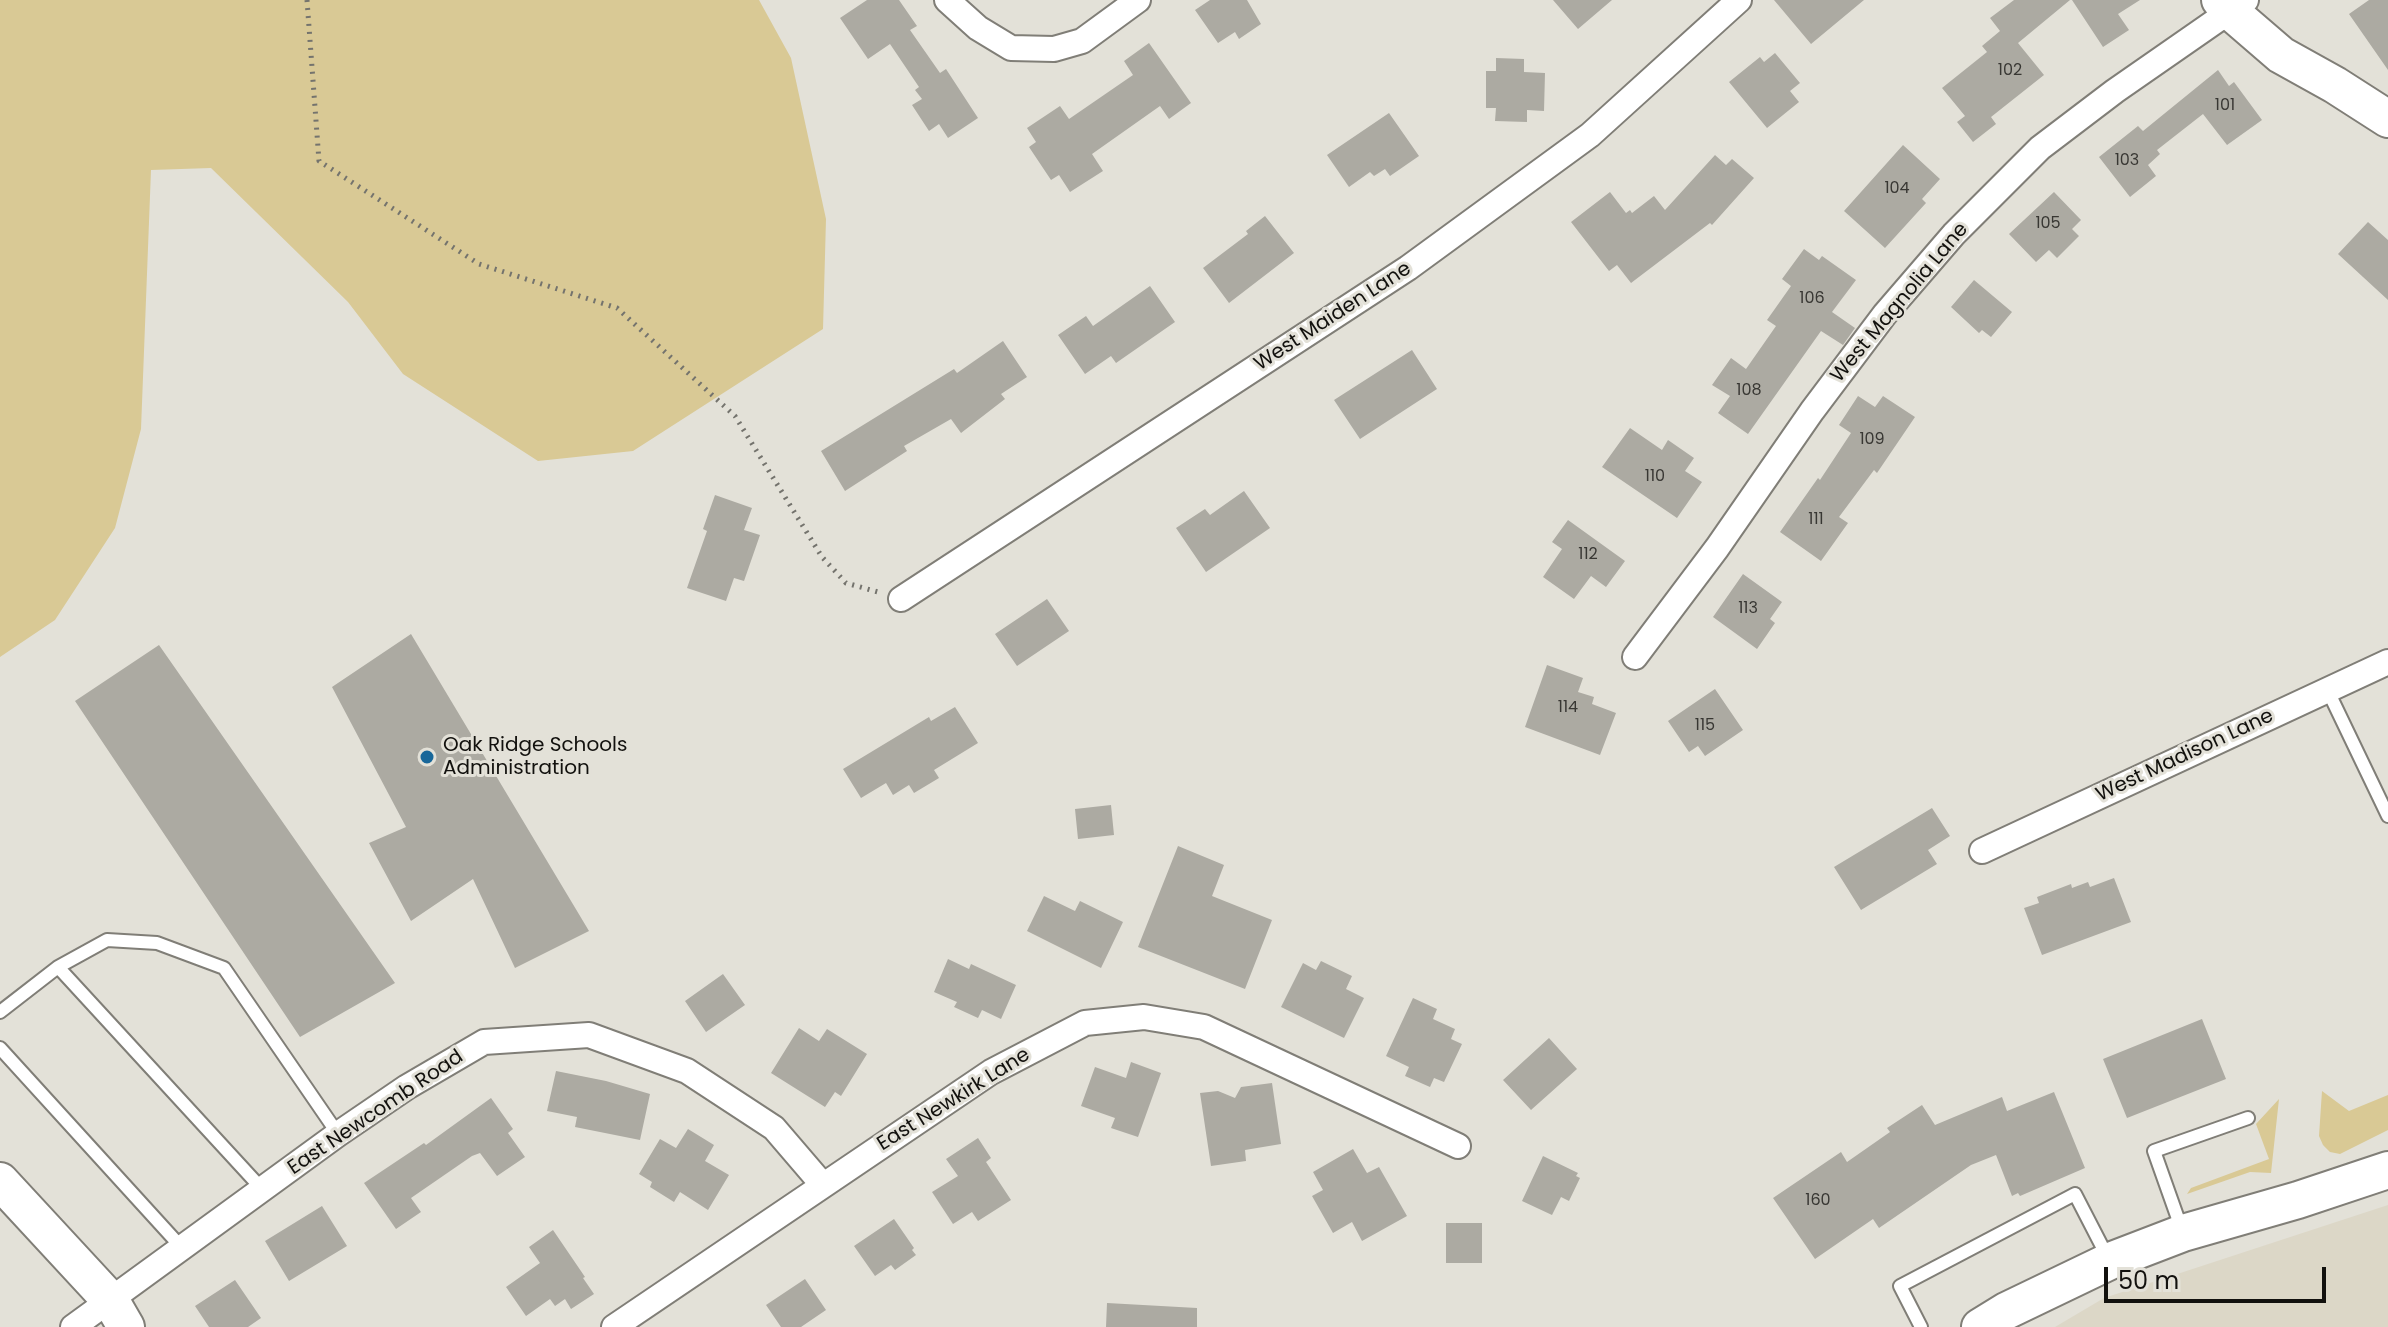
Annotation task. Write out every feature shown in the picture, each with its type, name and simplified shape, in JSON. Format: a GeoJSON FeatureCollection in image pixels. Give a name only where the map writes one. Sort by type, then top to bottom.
{"type":"FeatureCollection","features":[{"type":"Feature","properties":{"kind":"street"},"geometry":{"type":"LineString","coordinates":[[947,0],[978,28],[1011,48],[1054,49],[1082,41],[1138,0]]}},
{"type":"Feature","properties":{"kind":"street","name":"West Maiden Lane"},"geometry":{"type":"LineString","coordinates":[[901,599],[1408,268],[1590,135],[1739,0]]}},
{"type":"Feature","properties":{"kind":"street"},"geometry":{"type":"LineString","coordinates":[[2232,4],[2281,55],[2388,119]]}},
{"type":"Feature","properties":{"kind":"street","name":"West Magnolia Lane"},"geometry":{"type":"LineString","coordinates":[[1635,657],[1885,314],[1954,234],[2040,148],[2232,4]]}},
{"type":"Feature","properties":{"kind":"street","name":"West Madison Lane"},"geometry":{"type":"LineString","coordinates":[[1982,851],[2388,662]]}},
{"type":"Feature","properties":{"kind":"street","name":"East Newkirk Lane"},"geometry":{"type":"LineString","coordinates":[[614,1327],[822,1184],[1004,1065],[1085,1023],[1144,1017],[1204,1027],[1458,1146]]}},
{"type":"Feature","properties":{"kind":"street","name":"East Newcomb Road"},"geometry":{"type":"LineString","coordinates":[[73,1327],[119,1314],[183,1249],[338,1134],[407,1087],[484,1042],[589,1035],[687,1071],[774,1128],[822,1184]]}},
{"type":"Feature","properties":{"kind":"street"},"geometry":{"type":"LineString","coordinates":[[1980,1327],[2006,1311],[2110,1261],[2183,1233],[2388,1170]]}},
{"type":"Feature","properties":{"kind":"street"},"geometry":{"type":"LineString","coordinates":[[0,1181],[119,1314]]}},
{"type":"Feature","properties":{"kind":"lane"},"geometry":{"type":"LineString","coordinates":[[2328,691],[2388,816]]}},
{"type":"Feature","properties":{"kind":"lane"},"geometry":{"type":"LineString","coordinates":[[0,1012],[58,967],[107,940],[157,943],[224,968],[338,1134]]}},
{"type":"Feature","properties":{"kind":"lane"},"geometry":{"type":"LineString","coordinates":[[58,967],[263,1190]]}},
{"type":"Feature","properties":{"kind":"lane"},"geometry":{"type":"LineString","coordinates":[[0,1048],[183,1249]]}},
{"type":"Feature","properties":{"kind":"lane"},"geometry":{"type":"LineString","coordinates":[[2183,1233],[2154,1151],[2248,1118]]}},
{"type":"Feature","properties":{"kind":"lane"},"geometry":{"type":"LineString","coordinates":[[1921,1327],[1900,1286],[2075,1194],[2110,1261]]}},
{"type":"Feature","properties":{"kind":"path"},"geometry":{"type":"LineString","coordinates":[[307,0],[319,161],[479,264],[617,308],[735,416],[822,557],[846,583],[901,599]]}},
{"type":"Feature","properties":{"kind":"shaded area"},"geometry":{"type":"Polygon","coordinates":[[[0,0],[759,0],[791,58],[826,219],[823,329],[633,451],[538,461],[403,374],[348,302],[211,168],[151,170],[141,429],[115,528],[55,620],[0,657],[0,0]]]}},
{"type":"Feature","properties":{"kind":"shaded area"},"geometry":{"type":"Polygon","coordinates":[[[2322,1091],[2349,1111],[2388,1095],[2388,1130],[2340,1154],[2330,1152],[2319,1136],[2322,1091]]]}},
{"type":"Feature","properties":{"kind":"shaded area"},"geometry":{"type":"Polygon","coordinates":[[[2279,1099],[2271,1173],[2250,1172],[2187,1194],[2191,1188],[2269,1159],[2256,1124],[2279,1099]]]}},
{"type":"Feature","properties":{"kind":"shaded area"},"geometry":{"type":"Polygon","coordinates":[[[2388,1205],[2388,1327],[2055,1327],[2104,1298],[2388,1205]]]}},
{"type":"Feature","properties":{"kind":"building"},"geometry":{"type":"Polygon","coordinates":[[[867,0],[899,0],[917,26],[910,30],[940,73],[946,69],[978,118],[948,138],[939,124],[929,131],[912,105],[922,99],[915,90],[919,87],[890,44],[868,59],[840,18],[867,0]]]}},
{"type":"Feature","properties":{"kind":"building"},"geometry":{"type":"Polygon","coordinates":[[[1210,0],[1247,0],[1261,24],[1239,39],[1235,32],[1218,43],[1195,10],[1210,0]]]}},
{"type":"Feature","properties":{"kind":"building"},"geometry":{"type":"Polygon","coordinates":[[[1553,0],[1612,0],[1578,29],[1553,0]]]}},
{"type":"Feature","properties":{"kind":"building"},"geometry":{"type":"Polygon","coordinates":[[[1774,0],[1864,0],[1811,44],[1774,0]]]}},
{"type":"Feature","properties":{"kind":"building"},"geometry":{"type":"Polygon","coordinates":[[[2014,0],[2070,0],[2018,43],[2044,75],[1991,117],[1996,124],[1973,142],[1957,122],[1965,116],[1942,88],[1987,52],[1982,46],[2000,31],[1990,18],[2014,0]]]}},
{"type":"Feature","properties":{"kind":"building"},"geometry":{"type":"Polygon","coordinates":[[[2072,0],[2140,0],[2118,14],[2129,30],[2103,47],[2072,0]]]}},
{"type":"Feature","properties":{"kind":"building"},"geometry":{"type":"Polygon","coordinates":[[[2369,0],[2388,0],[2388,70],[2349,14],[2369,0]]]}},
{"type":"Feature","properties":{"kind":"building"},"geometry":{"type":"Polygon","coordinates":[[[1149,43],[1191,103],[1169,119],[1160,106],[1092,154],[1103,171],[1070,192],[1059,175],[1051,180],[1029,147],[1036,142],[1027,128],[1060,106],[1069,119],[1133,75],[1124,61],[1149,43]]]}},
{"type":"Feature","properties":{"kind":"building"},"geometry":{"type":"Polygon","coordinates":[[[1775,53],[1800,83],[1790,91],[1799,102],[1767,128],[1729,82],[1760,57],[1764,62],[1775,53]]]}},
{"type":"Feature","properties":{"kind":"building"},"geometry":{"type":"Polygon","coordinates":[[[1496,58],[1524,59],[1524,72],[1545,73],[1544,111],[1527,110],[1527,122],[1495,121],[1496,108],[1486,108],[1486,71],[1496,71],[1496,58]]]}},
{"type":"Feature","properties":{"kind":"building"},"geometry":{"type":"Polygon","coordinates":[[[2218,70],[2229,86],[2234,82],[2262,120],[2227,145],[2203,114],[2157,150],[2160,154],[2148,165],[2156,176],[2130,197],[2099,157],[2138,126],[2143,131],[2218,70]]]}},
{"type":"Feature","properties":{"kind":"building"},"geometry":{"type":"Polygon","coordinates":[[[1389,113],[1419,156],[1390,176],[1385,169],[1374,176],[1370,172],[1349,187],[1327,155],[1389,113]]]}},
{"type":"Feature","properties":{"kind":"building"},"geometry":{"type":"Polygon","coordinates":[[[1903,145],[1940,179],[1922,199],[1926,203],[1885,248],[1844,211],[1903,145]]]}},
{"type":"Feature","properties":{"kind":"building"},"geometry":{"type":"Polygon","coordinates":[[[1715,155],[1726,165],[1732,159],[1754,178],[1712,225],[1710,223],[1631,283],[1617,265],[1609,271],[1571,222],[1610,192],[1626,213],[1630,210],[1632,213],[1654,196],[1665,210],[1715,155]]]}},
{"type":"Feature","properties":{"kind":"building"},"geometry":{"type":"Polygon","coordinates":[[[2054,192],[2081,220],[2072,229],[2079,236],[2057,258],[2049,250],[2036,262],[2009,234],[2054,192]]]}},
{"type":"Feature","properties":{"kind":"building"},"geometry":{"type":"Polygon","coordinates":[[[1265,216],[1294,253],[1229,303],[1203,268],[1248,234],[1246,231],[1265,216]]]}},
{"type":"Feature","properties":{"kind":"building"},"geometry":{"type":"Polygon","coordinates":[[[2368,222],[2388,240],[2388,300],[2338,254],[2368,222]]]}},
{"type":"Feature","properties":{"kind":"building"},"geometry":{"type":"Polygon","coordinates":[[[1804,249],[1819,260],[1822,256],[1856,280],[1832,312],[1855,328],[1843,345],[1821,331],[1748,434],[1718,413],[1730,396],[1712,385],[1731,358],[1746,369],[1776,326],[1767,320],[1791,286],[1782,279],[1804,249]]]}},
{"type":"Feature","properties":{"kind":"building"},"geometry":{"type":"Polygon","coordinates":[[[1974,280],[2012,312],[1991,337],[1982,330],[1979,333],[1951,307],[1974,280]]]}},
{"type":"Feature","properties":{"kind":"building"},"geometry":{"type":"Polygon","coordinates":[[[1150,286],[1175,322],[1116,363],[1111,356],[1085,374],[1058,335],[1086,316],[1093,326],[1150,286]]]}},
{"type":"Feature","properties":{"kind":"building"},"geometry":{"type":"Polygon","coordinates":[[[1003,341],[1027,377],[1001,394],[1005,399],[961,433],[951,419],[904,446],[907,451],[845,491],[821,451],[954,369],[957,373],[1003,341]]]}},
{"type":"Feature","properties":{"kind":"building"},"geometry":{"type":"Polygon","coordinates":[[[1412,350],[1437,389],[1360,439],[1334,400],[1412,350]]]}},
{"type":"Feature","properties":{"kind":"building"},"geometry":{"type":"Polygon","coordinates":[[[1858,396],[1875,407],[1883,396],[1915,417],[1877,473],[1874,470],[1839,517],[1848,523],[1821,561],[1780,532],[1851,433],[1839,425],[1858,396]]]}},
{"type":"Feature","properties":{"kind":"building"},"geometry":{"type":"Polygon","coordinates":[[[1630,428],[1662,450],[1668,440],[1694,458],[1685,471],[1702,482],[1677,518],[1602,467],[1630,428]]]}},
{"type":"Feature","properties":{"kind":"building"},"geometry":{"type":"Polygon","coordinates":[[[1244,491],[1270,528],[1206,572],[1176,528],[1205,509],[1210,515],[1244,491]]]}},
{"type":"Feature","properties":{"kind":"building"},"geometry":{"type":"Polygon","coordinates":[[[715,495],[752,508],[744,530],[760,535],[744,581],[734,578],[726,601],[687,588],[707,531],[703,529],[715,495]]]}},
{"type":"Feature","properties":{"kind":"building"},"geometry":{"type":"Polygon","coordinates":[[[1568,520],[1625,561],[1606,587],[1591,576],[1574,599],[1543,577],[1562,549],[1552,542],[1568,520]]]}},
{"type":"Feature","properties":{"kind":"building"},"geometry":{"type":"Polygon","coordinates":[[[1743,574],[1782,602],[1770,619],[1775,623],[1757,649],[1713,617],[1743,574]]]}},
{"type":"Feature","properties":{"kind":"building"},"geometry":{"type":"Polygon","coordinates":[[[1047,599],[1069,631],[1017,666],[995,634],[1047,599]]]}},
{"type":"Feature","properties":{"kind":"building","name":"Oak Ridge Schools Administration"},"geometry":{"type":"Polygon","coordinates":[[[411,634],[589,931],[515,968],[473,879],[411,921],[369,843],[406,827],[332,687],[411,634]]]}},
{"type":"Feature","properties":{"kind":"building"},"geometry":{"type":"Polygon","coordinates":[[[159,645],[395,983],[300,1037],[75,701],[159,645]]]}},
{"type":"Feature","properties":{"kind":"building"},"geometry":{"type":"Polygon","coordinates":[[[1547,665],[1583,678],[1578,692],[1594,697],[1592,704],[1616,713],[1600,755],[1525,727],[1547,665]]]}},
{"type":"Feature","properties":{"kind":"building"},"geometry":{"type":"Polygon","coordinates":[[[1715,689],[1743,730],[1705,756],[1698,746],[1689,752],[1668,721],[1715,689]]]}},
{"type":"Feature","properties":{"kind":"building"},"geometry":{"type":"Polygon","coordinates":[[[955,707],[978,743],[934,770],[939,778],[914,793],[909,785],[893,795],[886,783],[861,798],[843,769],[929,717],[931,721],[955,707]]]}},
{"type":"Feature","properties":{"kind":"building"},"geometry":{"type":"Polygon","coordinates":[[[1111,805],[1114,835],[1078,839],[1075,809],[1111,805]]]}},
{"type":"Feature","properties":{"kind":"building"},"geometry":{"type":"Polygon","coordinates":[[[1932,808],[1950,836],[1928,850],[1937,864],[1861,910],[1834,867],[1932,808]]]}},
{"type":"Feature","properties":{"kind":"building"},"geometry":{"type":"Polygon","coordinates":[[[1178,846],[1224,865],[1212,896],[1272,920],[1245,989],[1138,947],[1178,846]]]}},
{"type":"Feature","properties":{"kind":"building"},"geometry":{"type":"Polygon","coordinates":[[[2114,878],[2131,922],[2042,955],[2024,908],[2039,903],[2037,897],[2071,884],[2072,888],[2088,882],[2090,887],[2114,878]]]}},
{"type":"Feature","properties":{"kind":"building"},"geometry":{"type":"Polygon","coordinates":[[[1044,896],[1075,911],[1080,901],[1123,922],[1101,968],[1027,931],[1044,896]]]}},
{"type":"Feature","properties":{"kind":"building"},"geometry":{"type":"Polygon","coordinates":[[[948,959],[969,969],[971,964],[1016,985],[1001,1019],[982,1010],[978,1018],[954,1007],[957,1002],[934,992],[948,959]]]}},
{"type":"Feature","properties":{"kind":"building"},"geometry":{"type":"Polygon","coordinates":[[[1321,961],[1352,976],[1346,989],[1364,998],[1344,1038],[1281,1007],[1303,963],[1316,970],[1321,961]]]}},
{"type":"Feature","properties":{"kind":"building"},"geometry":{"type":"Polygon","coordinates":[[[723,974],[745,1005],[706,1032],[685,1001],[723,974]]]}},
{"type":"Feature","properties":{"kind":"building"},"geometry":{"type":"Polygon","coordinates":[[[1413,998],[1437,1009],[1433,1019],[1455,1029],[1451,1039],[1462,1044],[1444,1082],[1434,1078],[1430,1087],[1405,1076],[1409,1067],[1386,1056],[1413,998]]]}},
{"type":"Feature","properties":{"kind":"building"},"geometry":{"type":"Polygon","coordinates":[[[2202,1019],[2226,1079],[2127,1118],[2103,1059],[2202,1019]]]}},
{"type":"Feature","properties":{"kind":"building"},"geometry":{"type":"Polygon","coordinates":[[[799,1028],[819,1041],[827,1029],[867,1054],[841,1096],[835,1092],[825,1107],[771,1073],[799,1028]]]}},
{"type":"Feature","properties":{"kind":"building"},"geometry":{"type":"Polygon","coordinates":[[[1549,1038],[1577,1069],[1531,1110],[1503,1080],[1549,1038]]]}},
{"type":"Feature","properties":{"kind":"building"},"geometry":{"type":"Polygon","coordinates":[[[1131,1062],[1161,1073],[1138,1137],[1111,1128],[1115,1118],[1081,1106],[1095,1067],[1126,1078],[1131,1062]]]}},
{"type":"Feature","properties":{"kind":"building"},"geometry":{"type":"Polygon","coordinates":[[[556,1071],[650,1094],[640,1140],[575,1127],[577,1117],[547,1111],[556,1071]]]}},
{"type":"Feature","properties":{"kind":"building"},"geometry":{"type":"Polygon","coordinates":[[[1272,1083],[1281,1144],[1245,1150],[1246,1161],[1211,1166],[1200,1093],[1218,1091],[1235,1098],[1241,1087],[1272,1083]]]}},
{"type":"Feature","properties":{"kind":"building"},"geometry":{"type":"Polygon","coordinates":[[[2054,1092],[2085,1168],[2020,1196],[2018,1193],[2012,1196],[1996,1155],[1971,1165],[1879,1228],[1873,1219],[1815,1259],[1773,1198],[1841,1152],[1847,1162],[1890,1132],[1887,1128],[1922,1105],[1935,1125],[2002,1097],[2007,1111],[2054,1092]]]}},
{"type":"Feature","properties":{"kind":"building"},"geometry":{"type":"Polygon","coordinates":[[[491,1098],[513,1129],[508,1133],[525,1157],[497,1176],[480,1153],[472,1156],[411,1198],[421,1212],[396,1229],[364,1183],[424,1143],[426,1145],[491,1098]]]}},
{"type":"Feature","properties":{"kind":"building"},"geometry":{"type":"Polygon","coordinates":[[[688,1129],[714,1145],[705,1161],[729,1175],[708,1210],[680,1192],[674,1202],[650,1187],[652,1182],[639,1174],[660,1139],[676,1148],[688,1129]]]}},
{"type":"Feature","properties":{"kind":"building"},"geometry":{"type":"Polygon","coordinates":[[[978,1138],[991,1158],[986,1162],[1011,1200],[978,1221],[972,1212],[953,1224],[932,1192],[958,1176],[946,1159],[978,1138]]]}},
{"type":"Feature","properties":{"kind":"building"},"geometry":{"type":"Polygon","coordinates":[[[1353,1149],[1367,1173],[1379,1167],[1407,1216],[1362,1241],[1352,1222],[1333,1233],[1312,1196],[1323,1190],[1313,1172],[1353,1149]]]}},
{"type":"Feature","properties":{"kind":"building"},"geometry":{"type":"Polygon","coordinates":[[[1543,1156],[1578,1173],[1576,1176],[1580,1178],[1569,1201],[1561,1197],[1552,1215],[1522,1201],[1543,1156]]]}},
{"type":"Feature","properties":{"kind":"building"},"geometry":{"type":"Polygon","coordinates":[[[322,1206],[347,1246],[289,1281],[265,1241],[322,1206]]]}},
{"type":"Feature","properties":{"kind":"building"},"geometry":{"type":"Polygon","coordinates":[[[894,1219],[916,1255],[895,1270],[891,1265],[875,1276],[854,1246],[894,1219]]]}},
{"type":"Feature","properties":{"kind":"building"},"geometry":{"type":"Polygon","coordinates":[[[1446,1223],[1482,1223],[1482,1263],[1446,1263],[1446,1223]]]}},
{"type":"Feature","properties":{"kind":"building"},"geometry":{"type":"Polygon","coordinates":[[[553,1230],[594,1294],[571,1309],[565,1299],[555,1306],[550,1299],[526,1316],[506,1287],[540,1263],[529,1247],[553,1230]]]}},
{"type":"Feature","properties":{"kind":"building"},"geometry":{"type":"Polygon","coordinates":[[[805,1279],[826,1310],[801,1327],[781,1327],[766,1305],[805,1279]]]}},
{"type":"Feature","properties":{"kind":"building"},"geometry":{"type":"Polygon","coordinates":[[[235,1280],[261,1318],[248,1327],[209,1327],[195,1306],[235,1280]]]}},
{"type":"Feature","properties":{"kind":"building"},"geometry":{"type":"Polygon","coordinates":[[[1107,1303],[1197,1308],[1197,1327],[1106,1327],[1107,1303]]]}},
{"type":"Feature","properties":{"kind":"place","name":"Oak Ridge Schools Administration"},"geometry":{"type":"Point","coordinates":[427,757]}}]}
